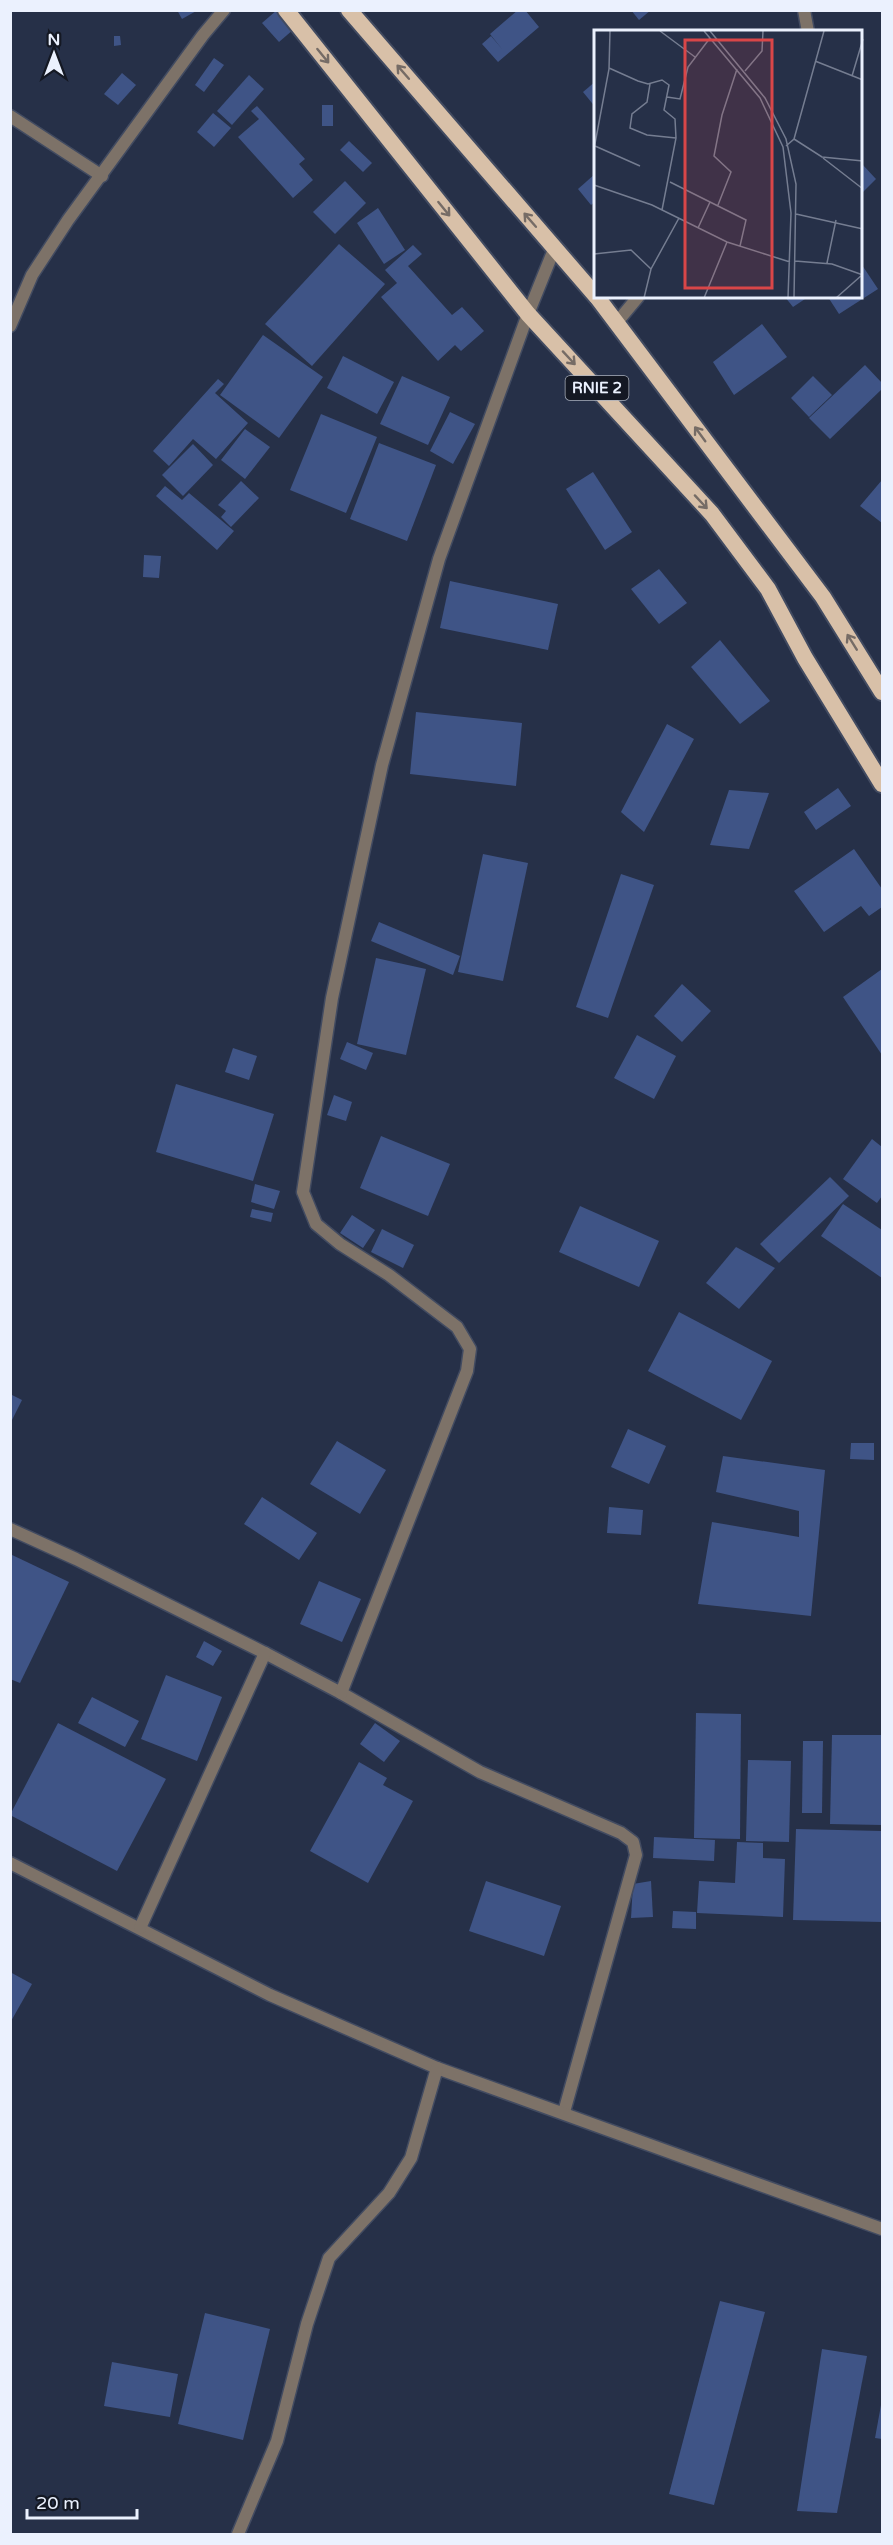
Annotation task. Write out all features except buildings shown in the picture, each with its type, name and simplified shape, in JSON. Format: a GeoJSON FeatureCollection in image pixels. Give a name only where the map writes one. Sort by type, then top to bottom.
{"type":"FeatureCollection","features":[{"type":"Feature","properties":{"kind":"highway","name":"RNIE 2"},"geometry":{"type":"LineString","coordinates":[[286,10],[528,314],[719,523],[768,589],[805,658],[882,783]]}},
{"type":"Feature","properties":{"kind":"highway","name":"RNIE 2"},"geometry":{"type":"LineString","coordinates":[[349,10],[594,292]]}},
{"type":"Feature","properties":{"kind":"highway","name":"RNIE 2"},"geometry":{"type":"LineString","coordinates":[[599,298],[823,597],[882,692]]}},
{"type":"Feature","properties":{"kind":"street"},"geometry":{"type":"LineString","coordinates":[[10,326],[32,275],[68,220],[202,35],[224,10]]}},
{"type":"Feature","properties":{"kind":"street"},"geometry":{"type":"LineString","coordinates":[[804,10],[808,30]]}},
{"type":"Feature","properties":{"kind":"street"},"geometry":{"type":"LineString","coordinates":[[10,116],[102,176]]}},
{"type":"Feature","properties":{"kind":"street"},"geometry":{"type":"LineString","coordinates":[[341,1693],[467,1371],[470,1349],[457,1327],[389,1275],[340,1244],[316,1224],[303,1192],[332,998],[382,765],[439,559],[528,314],[555,247]]}},
{"type":"Feature","properties":{"kind":"street"},"geometry":{"type":"LineString","coordinates":[[618,321],[637,298]]}},
{"type":"Feature","properties":{"kind":"street"},"geometry":{"type":"LineString","coordinates":[[10,1529],[76,1559],[265,1653],[341,1693],[480,1772],[525,1794],[621,1833],[633,1842],[636,1855],[564,2112]]}},
{"type":"Feature","properties":{"kind":"street"},"geometry":{"type":"LineString","coordinates":[[140,1928],[265,1653]]}},
{"type":"Feature","properties":{"kind":"street"},"geometry":{"type":"LineString","coordinates":[[10,1863],[270,1995],[437,2068],[564,2112],[882,2229]]}},
{"type":"Feature","properties":{"kind":"street"},"geometry":{"type":"LineString","coordinates":[[238,2535],[277,2441],[307,2324],[329,2258],[389,2193],[411,2158],[437,2068]]}}]}
